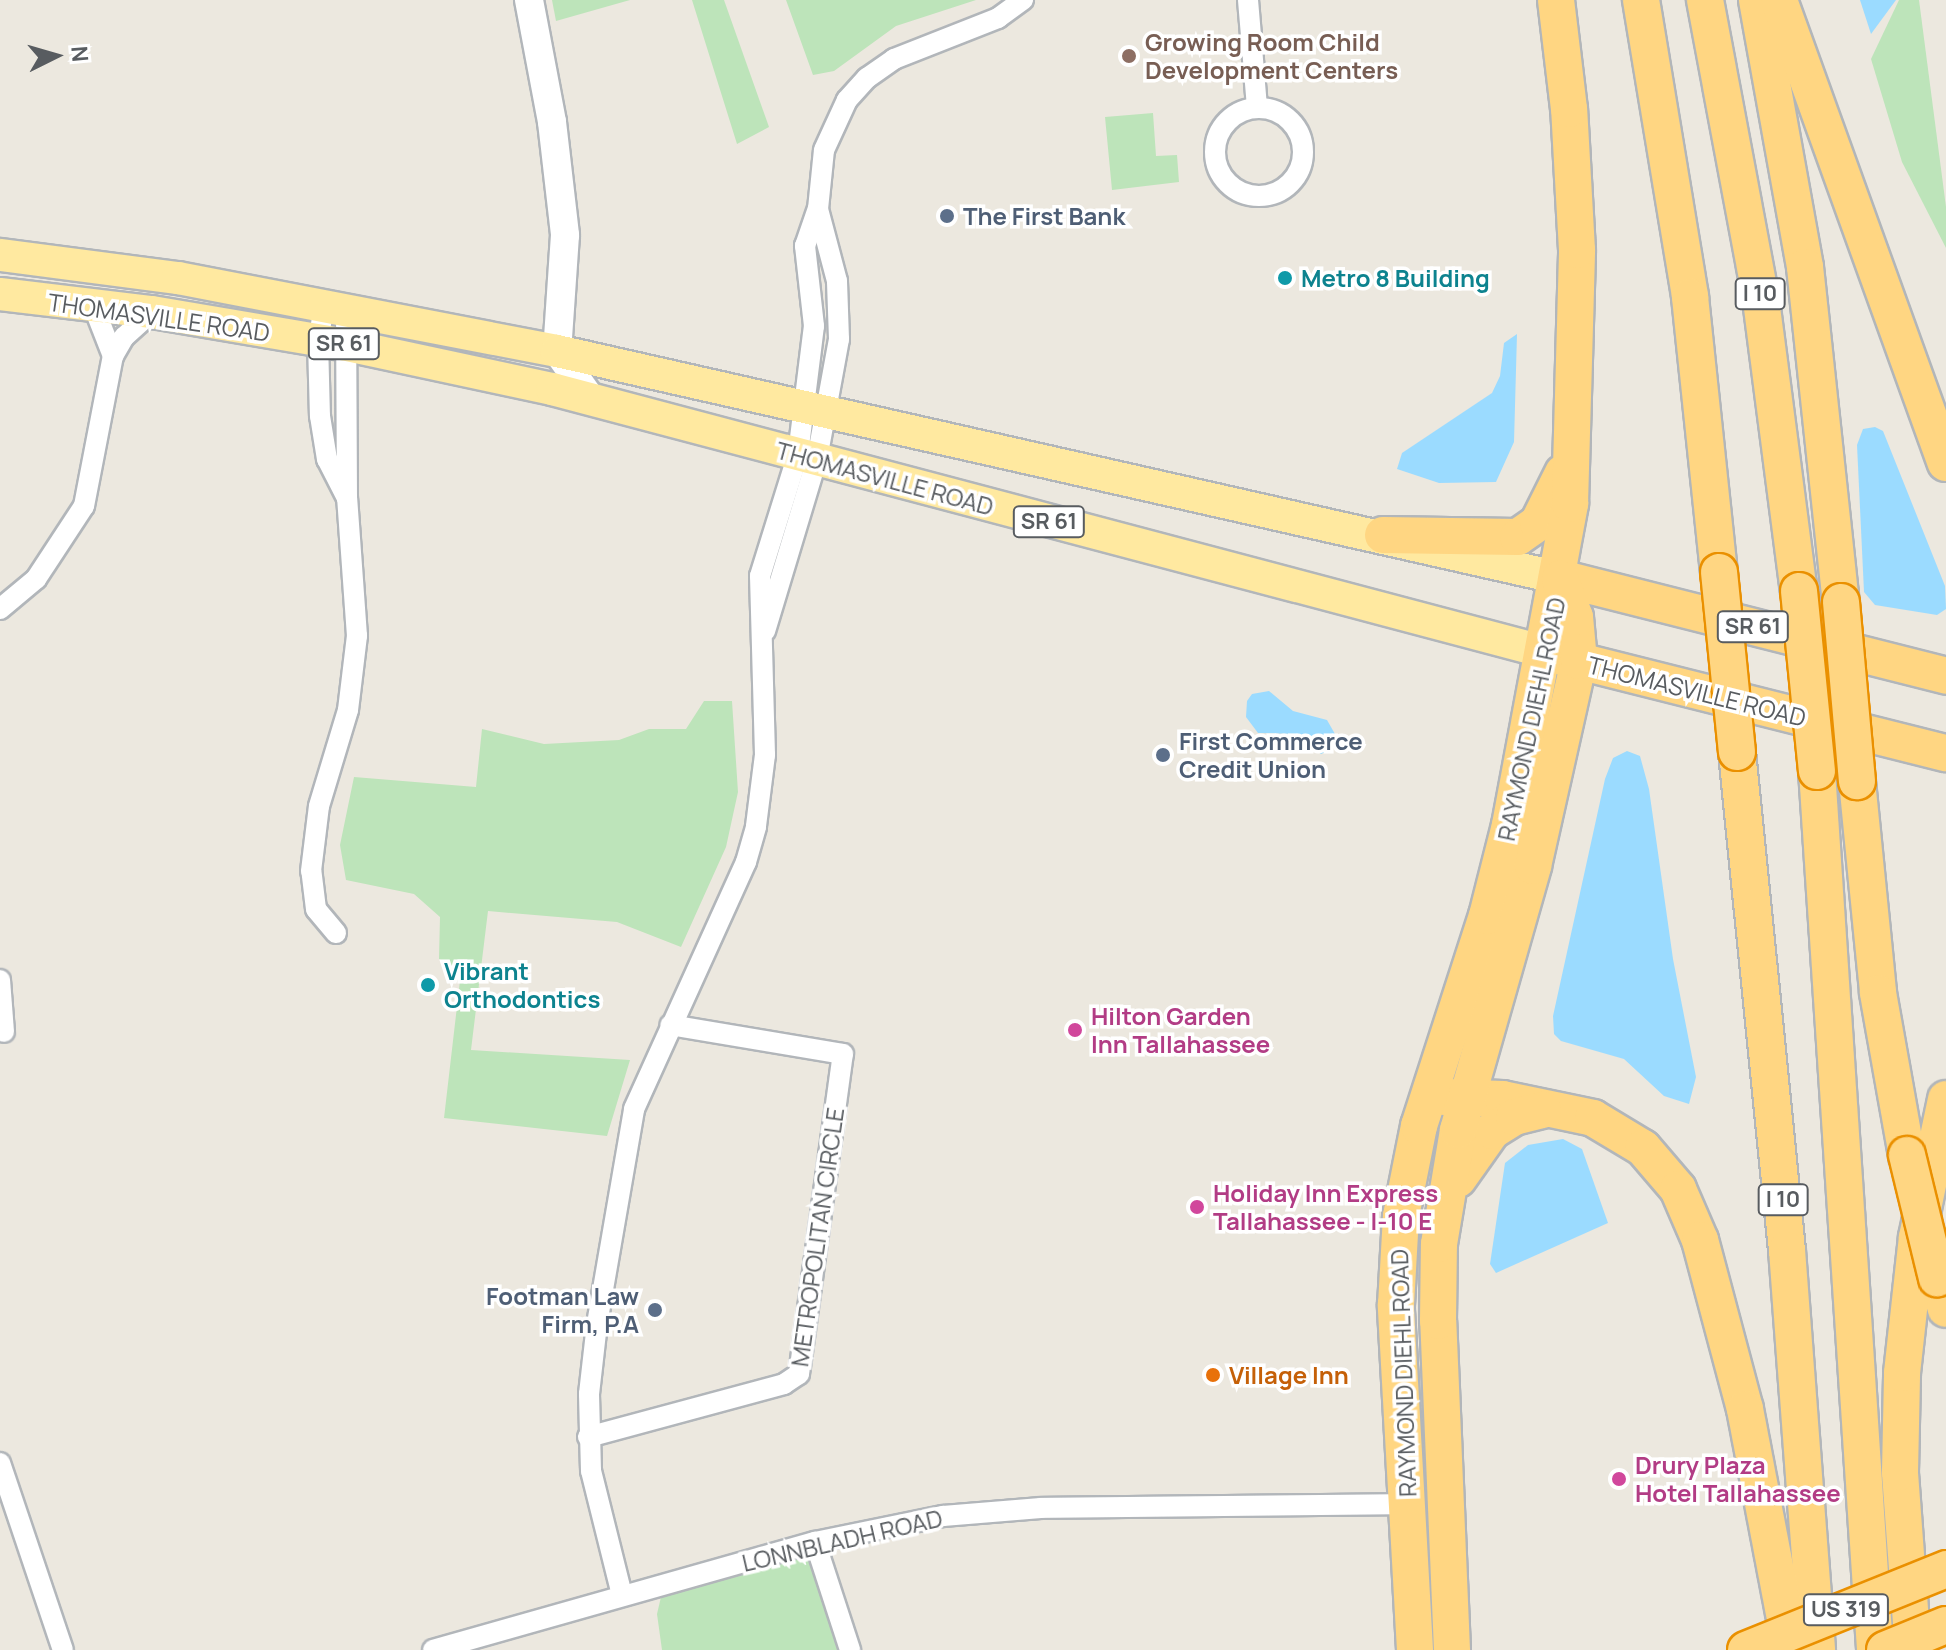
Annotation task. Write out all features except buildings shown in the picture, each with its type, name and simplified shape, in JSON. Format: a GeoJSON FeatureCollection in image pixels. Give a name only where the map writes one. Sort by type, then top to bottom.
{"type":"FeatureCollection","features":[{"type":"Feature","properties":{"kind":"highway","name":"RAYMOND DIEHL ROAD"},"geometry":{"type":"LineString","coordinates":[[1452,1650],[1438,1321],[1442,1218],[1467,1096],[1533,866],[1562,657],[1560,578],[1575,446],[1577,250],[1569,109],[1556,0]]}},
{"type":"Feature","properties":{"kind":"highway","name":"I 10"},"geometry":{"type":"LineString","coordinates":[[1641,0],[1688,282],[1719,572],[1789,1266],[1817,1650]]}},
{"type":"Feature","properties":{"kind":"highway","name":"I 10"},"geometry":{"type":"LineString","coordinates":[[1705,0],[1761,300],[1799,591],[1817,771],[1875,1650]]}},
{"type":"Feature","properties":{"kind":"highway"},"geometry":{"type":"LineString","coordinates":[[1757,0],[1802,239],[1878,993],[1907,1155],[1942,1294]]}},
{"type":"Feature","properties":{"kind":"highway"},"geometry":{"type":"LineString","coordinates":[[1779,0],[1946,463]]}},
{"type":"Feature","properties":{"kind":"highway"},"geometry":{"type":"LineString","coordinates":[[1383,535],[1503,539],[1524,534],[1543,516],[1575,446]]}},
{"type":"Feature","properties":{"kind":"highway","name":"THOMASVILLE ROAD"},"geometry":{"type":"LineString","coordinates":[[1560,578],[1946,676]]}},
{"type":"Feature","properties":{"kind":"highway","name":"RAYMOND DIEHL ROAD"},"geometry":{"type":"LineString","coordinates":[[1415,1650],[1396,1278],[1405,1187],[1427,1097],[1487,916],[1562,657]]}},
{"type":"Feature","properties":{"kind":"highway","name":"THOMASVILLE ROAD"},"geometry":{"type":"LineString","coordinates":[[1562,657],[1946,753]]}},
{"type":"Feature","properties":{"kind":"highway"},"geometry":{"type":"LineString","coordinates":[[1427,1097],[1467,1096],[1563,1110],[1611,1127],[1643,1148],[1671,1179],[1691,1213],[1745,1409],[1791,1650]]}},
{"type":"Feature","properties":{"kind":"highway"},"geometry":{"type":"LineString","coordinates":[[1913,1650],[1900,1472],[1902,1373],[1917,1237],[1946,1099]]}},
{"type":"Feature","properties":{"kind":"highway"},"geometry":{"type":"LineString","coordinates":[[1442,1218],[1466,1162],[1492,1131],[1521,1114],[1563,1110]]}},
{"type":"Feature","properties":{"kind":"highway","name":"US 319"},"geometry":{"type":"LineString","coordinates":[[1746,1650],[1946,1569]]}},
{"type":"Feature","properties":{"kind":"highway"},"geometry":{"type":"LineString","coordinates":[[1452,1609],[1460,1650]]}},
{"type":"Feature","properties":{"kind":"highway","name":"US 319"},"geometry":{"type":"LineString","coordinates":[[1885,1650],[1946,1625]]}},
{"type":"Feature","properties":{"kind":"main road","name":"THOMASVILLE ROAD"},"geometry":{"type":"LineString","coordinates":[[0,255],[97,265],[557,351],[815,406],[1560,578]]}},
{"type":"Feature","properties":{"kind":"main road"},"geometry":{"type":"LineString","coordinates":[[93,305],[97,265]]}},
{"type":"Feature","properties":{"kind":"main road","name":"THOMASVILLE ROAD"},"geometry":{"type":"LineString","coordinates":[[0,294],[152,312],[330,342],[591,399],[1562,657]]}},
{"type":"Feature","properties":{"kind":"street"},"geometry":{"type":"LineString","coordinates":[[529,0],[552,122],[565,235],[557,351],[591,399]]}},
{"type":"Feature","properties":{"kind":"street"},"geometry":{"type":"LineString","coordinates":[[815,406],[814,308],[805,246],[818,209],[824,150],[832,126],[867,78],[894,59],[998,18],[1023,0]]}},
{"type":"Feature","properties":{"kind":"street"},"geometry":{"type":"LineString","coordinates":[[1248,0],[1257,108]]}},
{"type":"Feature","properties":{"kind":"street"},"geometry":{"type":"LineString","coordinates":[[1257,108],[1289,120],[1303,148],[1296,177],[1281,191],[1263,197],[1230,186],[1218,170],[1215,148],[1224,124],[1257,108]]}},
{"type":"Feature","properties":{"kind":"street"},"geometry":{"type":"LineString","coordinates":[[622,1595],[592,1476],[588,1437],[597,1324],[626,1141],[647,1073],[746,862],[756,826],[765,755],[759,651],[760,576],[807,456],[815,406],[842,314],[818,209]]}},
{"type":"Feature","properties":{"kind":"street"},"geometry":{"type":"LineString","coordinates":[[93,305],[113,356]]}},
{"type":"Feature","properties":{"kind":"street"},"geometry":{"type":"LineString","coordinates":[[335,309],[330,342],[327,459],[347,498],[357,588],[356,648],[348,710],[319,806],[311,871],[316,909],[336,933]]}},
{"type":"Feature","properties":{"kind":"street"},"geometry":{"type":"LineString","coordinates":[[0,609],[36,579],[84,506],[113,356],[124,337],[152,312]]}},
{"type":"Feature","properties":{"kind":"street"},"geometry":{"type":"LineString","coordinates":[[498,378],[527,371],[557,351]]}},
{"type":"Feature","properties":{"kind":"street"},"geometry":{"type":"LineString","coordinates":[[0,980],[4,1032]]}},
{"type":"Feature","properties":{"kind":"street","name":"METROPOLITAN CIRCLE"},"geometry":{"type":"LineString","coordinates":[[588,1437],[784,1384],[799,1374],[843,1054],[670,1025]]}},
{"type":"Feature","properties":{"kind":"street"},"geometry":{"type":"LineString","coordinates":[[0,1463],[63,1650]]}},
{"type":"Feature","properties":{"kind":"street","name":"LONNBLADH ROAD"},"geometry":{"type":"LineString","coordinates":[[433,1650],[815,1542],[943,1516],[1041,1508],[1407,1504]]}},
{"type":"Feature","properties":{"kind":"street"},"geometry":{"type":"LineString","coordinates":[[815,1542],[850,1650]]}},
{"type":"Feature","properties":{"kind":"green space"},"geometry":{"type":"Polygon","coordinates":[[[552,0],[630,0],[556,21],[552,0]]]}},
{"type":"Feature","properties":{"kind":"green space"},"geometry":{"type":"Polygon","coordinates":[[[692,0],[724,0],[769,127],[737,144],[692,0]]]}},
{"type":"Feature","properties":{"kind":"green space"},"geometry":{"type":"Polygon","coordinates":[[[786,0],[976,0],[896,26],[834,71],[813,75],[786,0]]]}},
{"type":"Feature","properties":{"kind":"green space"},"geometry":{"type":"Polygon","coordinates":[[[1899,0],[1919,0],[1946,207],[1946,248],[1902,162],[1871,59],[1899,0]]]}},
{"type":"Feature","properties":{"kind":"green space"},"geometry":{"type":"Polygon","coordinates":[[[1153,113],[1156,156],[1177,155],[1179,182],[1112,190],[1105,117],[1153,113]]]}},
{"type":"Feature","properties":{"kind":"green space"},"geometry":{"type":"Polygon","coordinates":[[[704,701],[732,701],[738,792],[726,847],[681,947],[617,922],[488,911],[471,1050],[630,1060],[607,1136],[444,1118],[461,972],[439,959],[440,917],[414,894],[346,880],[340,845],[354,777],[476,787],[482,729],[544,744],[619,740],[649,729],[686,729],[704,701]]]}},
{"type":"Feature","properties":{"kind":"green space"},"geometry":{"type":"Polygon","coordinates":[[[810,1556],[841,1650],[662,1650],[657,1614],[661,1597],[810,1556]]]}},
{"type":"Feature","properties":{"kind":"water"},"geometry":{"type":"Polygon","coordinates":[[[1860,0],[1896,0],[1871,34],[1860,0]]]}},
{"type":"Feature","properties":{"kind":"water"},"geometry":{"type":"Polygon","coordinates":[[[1517,334],[1514,442],[1496,482],[1439,483],[1397,469],[1402,453],[1492,393],[1500,376],[1504,343],[1517,334]]]}},
{"type":"Feature","properties":{"kind":"water"},"geometry":{"type":"Polygon","coordinates":[[[1875,427],[1883,431],[1945,586],[1946,609],[1937,615],[1875,605],[1864,592],[1857,445],[1863,429],[1875,427]]]}},
{"type":"Feature","properties":{"kind":"water"},"geometry":{"type":"Polygon","coordinates":[[[1269,691],[1293,711],[1327,720],[1335,734],[1332,749],[1321,754],[1297,734],[1258,733],[1246,717],[1247,701],[1252,694],[1269,691]]]}},
{"type":"Feature","properties":{"kind":"water"},"geometry":{"type":"Polygon","coordinates":[[[1627,751],[1640,756],[1649,789],[1673,959],[1696,1077],[1689,1104],[1664,1096],[1624,1059],[1561,1041],[1554,1034],[1553,1016],[1605,779],[1613,758],[1627,751]]]}},
{"type":"Feature","properties":{"kind":"water"},"geometry":{"type":"Polygon","coordinates":[[[1563,1139],[1582,1149],[1608,1223],[1496,1273],[1490,1264],[1505,1163],[1528,1145],[1563,1139]]]}},
{"type":"Feature","properties":{"kind":"place","name":"Growing Room Child Development Centers"},"geometry":{"type":"Point","coordinates":[1129,56]}},
{"type":"Feature","properties":{"kind":"place","name":"The First Bank"},"geometry":{"type":"Point","coordinates":[947,216]}},
{"type":"Feature","properties":{"kind":"place","name":"Metro 8 Building"},"geometry":{"type":"Point","coordinates":[1285,278]}},
{"type":"Feature","properties":{"kind":"place","name":"First Commerce Credit Union"},"geometry":{"type":"Point","coordinates":[1163,755]}},
{"type":"Feature","properties":{"kind":"place","name":"Vibrant Orthodontics"},"geometry":{"type":"Point","coordinates":[428,985]}},
{"type":"Feature","properties":{"kind":"place","name":"Hilton Garden Inn Tallahassee"},"geometry":{"type":"Point","coordinates":[1075,1030]}},
{"type":"Feature","properties":{"kind":"place","name":"Holiday Inn Express Tallahassee - I-10 E"},"geometry":{"type":"Point","coordinates":[1197,1207]}},
{"type":"Feature","properties":{"kind":"place","name":"Footman Law Firm, P.A"},"geometry":{"type":"Point","coordinates":[655,1310]}},
{"type":"Feature","properties":{"kind":"place","name":"Village Inn"},"geometry":{"type":"Point","coordinates":[1213,1375]}},
{"type":"Feature","properties":{"kind":"place","name":"Drury Plaza Hotel Tallahassee"},"geometry":{"type":"Point","coordinates":[1619,1479]}}]}
